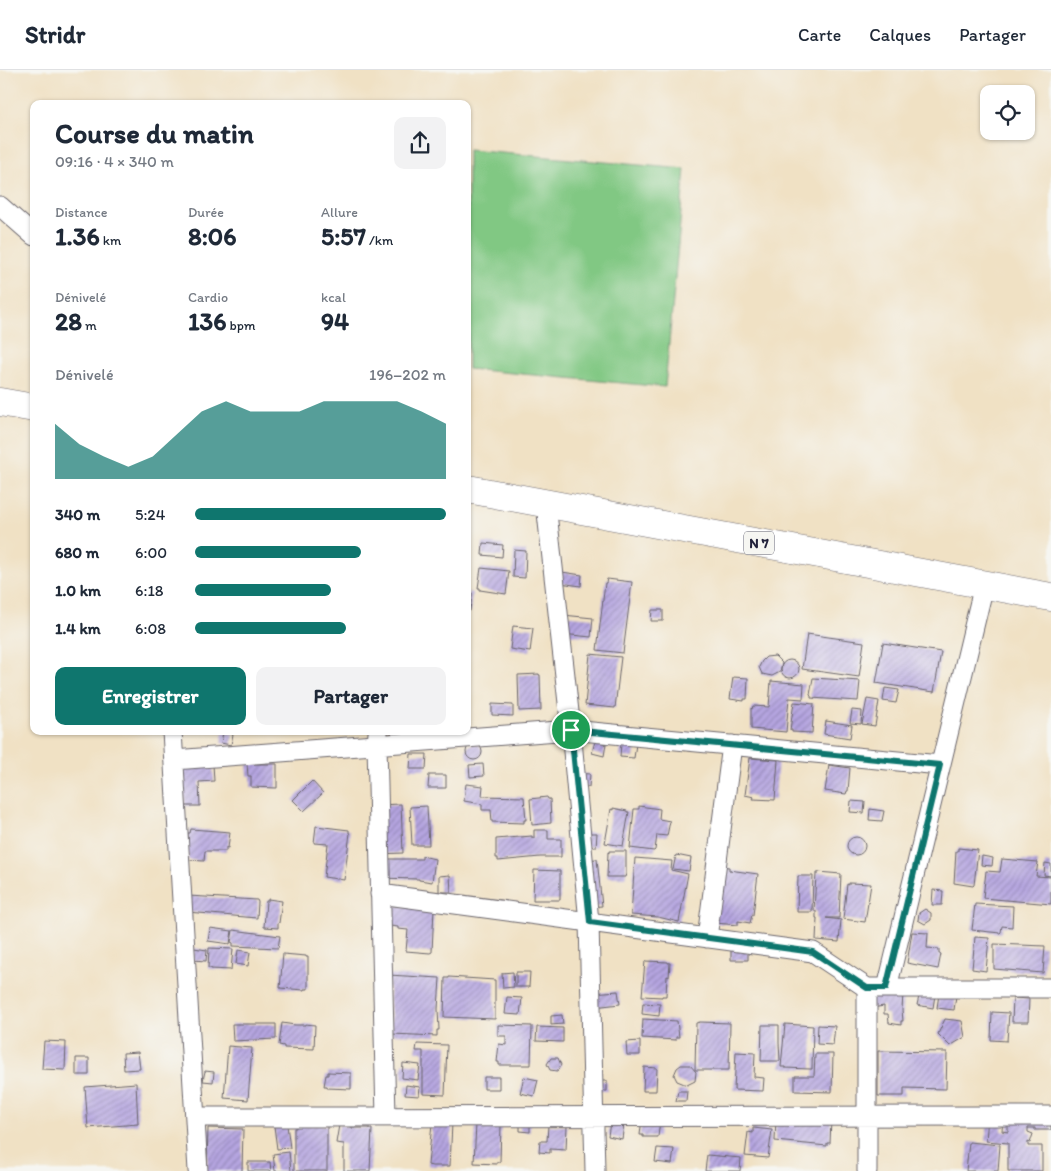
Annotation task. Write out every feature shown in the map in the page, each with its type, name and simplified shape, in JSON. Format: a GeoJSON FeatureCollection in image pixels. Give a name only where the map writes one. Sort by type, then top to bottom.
{"type":"FeatureCollection","features":[{"type":"Feature","properties":{"kind":"highway"},"geometry":{"type":"LineString","coordinates":[[0,402],[30,407]]}},
{"type":"Feature","properties":{"kind":"highway","name":"N 7"},"geometry":{"type":"LineString","coordinates":[[471,490],[1051,597]]}},
{"type":"Feature","properties":{"kind":"street"},"geometry":{"type":"LineString","coordinates":[[0,206],[30,232]]}},
{"type":"Feature","properties":{"kind":"street"},"geometry":{"type":"LineString","coordinates":[[546,504],[590,922],[595,1171]]}},
{"type":"Feature","properties":{"kind":"street"},"geometry":{"type":"LineString","coordinates":[[886,988],[984,584]]}},
{"type":"Feature","properties":{"kind":"street"},"geometry":{"type":"LineString","coordinates":[[471,734],[571,730],[940,765]]}},
{"type":"Feature","properties":{"kind":"street"},"geometry":{"type":"LineString","coordinates":[[172,735],[198,1171]]}},
{"type":"Feature","properties":{"kind":"street"},"geometry":{"type":"LineString","coordinates":[[174,760],[377,738],[450,735]]}},
{"type":"Feature","properties":{"kind":"street"},"geometry":{"type":"LineString","coordinates":[[377,738],[386,1117]]}},
{"type":"Feature","properties":{"kind":"street"},"geometry":{"type":"LineString","coordinates":[[707,938],[732,745]]}},
{"type":"Feature","properties":{"kind":"street"},"geometry":{"type":"LineString","coordinates":[[380,894],[813,952],[867,988],[1051,988]]}},
{"type":"Feature","properties":{"kind":"street"},"geometry":{"type":"LineString","coordinates":[[867,988],[867,1171]]}},
{"type":"Feature","properties":{"kind":"street"},"geometry":{"type":"LineString","coordinates":[[195,1117],[1051,1116]]}},
{"type":"Feature","properties":{"kind":"green space"},"geometry":{"type":"Polygon","coordinates":[[[471,150],[685,169],[665,387],[471,369],[471,150]]]}},
{"type":"Feature","properties":{"kind":"building"},"geometry":{"type":"Polygon","coordinates":[[[483,543],[503,545],[502,557],[482,555],[483,543]]]}},
{"type":"Feature","properties":{"kind":"building"},"geometry":{"type":"Polygon","coordinates":[[[514,550],[526,551],[525,578],[513,577],[514,550]]]}},
{"type":"Feature","properties":{"kind":"building"},"geometry":{"type":"Polygon","coordinates":[[[481,568],[509,571],[506,594],[480,590],[478,588],[481,568]]]}},
{"type":"Feature","properties":{"kind":"building"},"geometry":{"type":"Polygon","coordinates":[[[562,572],[582,575],[581,586],[560,583],[562,572]]]}},
{"type":"Feature","properties":{"kind":"building"},"geometry":{"type":"Polygon","coordinates":[[[607,579],[632,582],[623,653],[597,650],[607,579]]]}},
{"type":"Feature","properties":{"kind":"building"},"geometry":{"type":"Polygon","coordinates":[[[652,610],[663,610],[663,621],[651,621],[652,610]]]}},
{"type":"Feature","properties":{"kind":"building"},"geometry":{"type":"Polygon","coordinates":[[[563,615],[593,618],[591,637],[562,634],[563,615]]]}},
{"type":"Feature","properties":{"kind":"building"},"geometry":{"type":"Polygon","coordinates":[[[513,626],[533,628],[530,652],[510,649],[513,626]]]}},
{"type":"Feature","properties":{"kind":"building"},"geometry":{"type":"Polygon","coordinates":[[[807,634],[864,642],[859,677],[802,669],[807,634]]]}},
{"type":"Feature","properties":{"kind":"building"},"geometry":{"type":"Polygon","coordinates":[[[883,643],[941,652],[934,692],[876,683],[883,643]]]}},
{"type":"Feature","properties":{"kind":"building"},"geometry":{"type":"Polygon","coordinates":[[[590,654],[621,657],[615,708],[585,705],[590,654]]]}},
{"type":"Feature","properties":{"kind":"building"},"geometry":{"type":"Polygon","coordinates":[[[775,656],[782,663],[780,672],[772,676],[762,674],[759,667],[762,661],[766,657],[775,656]]]}},
{"type":"Feature","properties":{"kind":"building"},"geometry":{"type":"Polygon","coordinates":[[[790,660],[796,663],[799,669],[796,675],[790,678],[784,675],[781,669],[784,663],[790,660]]]}},
{"type":"Feature","properties":{"kind":"building"},"geometry":{"type":"Polygon","coordinates":[[[539,674],[541,710],[519,711],[518,675],[539,674]]]}},
{"type":"Feature","properties":{"kind":"building"},"geometry":{"type":"Polygon","coordinates":[[[733,677],[748,678],[747,699],[744,699],[744,701],[730,699],[733,677]]]}},
{"type":"Feature","properties":{"kind":"building"},"geometry":{"type":"Polygon","coordinates":[[[813,678],[860,681],[858,701],[811,698],[813,678]]]}},
{"type":"Feature","properties":{"kind":"building"},"geometry":{"type":"Polygon","coordinates":[[[771,681],[804,684],[803,699],[789,698],[786,732],[751,729],[751,708],[753,706],[769,707],[771,681]]]}},
{"type":"Feature","properties":{"kind":"building"},"geometry":{"type":"Polygon","coordinates":[[[885,688],[899,690],[896,703],[883,701],[885,688]]]}},
{"type":"Feature","properties":{"kind":"building"},"geometry":{"type":"Polygon","coordinates":[[[867,699],[879,701],[875,726],[862,724],[867,699]]]}},
{"type":"Feature","properties":{"kind":"building"},"geometry":{"type":"Polygon","coordinates":[[[794,702],[814,704],[812,733],[792,732],[790,730],[794,702]]]}},
{"type":"Feature","properties":{"kind":"building"},"geometry":{"type":"Polygon","coordinates":[[[492,704],[513,705],[513,716],[492,715],[492,704]]]}},
{"type":"Feature","properties":{"kind":"building"},"geometry":{"type":"Polygon","coordinates":[[[852,710],[862,711],[861,724],[850,723],[852,710]]]}},
{"type":"Feature","properties":{"kind":"building"},"geometry":{"type":"Polygon","coordinates":[[[826,721],[852,725],[850,738],[824,734],[826,721]]]}},
{"type":"Feature","properties":{"kind":"building"},"geometry":{"type":"Polygon","coordinates":[[[222,735],[233,735],[231,745],[221,743],[222,735]]]}},
{"type":"Feature","properties":{"kind":"building"},"geometry":{"type":"Polygon","coordinates":[[[595,741],[606,744],[604,756],[592,753],[595,741]]]}},
{"type":"Feature","properties":{"kind":"building"},"geometry":{"type":"Polygon","coordinates":[[[621,743],[636,744],[634,758],[620,757],[621,743]]]}},
{"type":"Feature","properties":{"kind":"building"},"geometry":{"type":"Polygon","coordinates":[[[474,744],[482,752],[474,760],[466,752],[474,744]]]}},
{"type":"Feature","properties":{"kind":"building"},"geometry":{"type":"Polygon","coordinates":[[[411,754],[427,754],[426,769],[410,769],[411,754]]]}},
{"type":"Feature","properties":{"kind":"building"},"geometry":{"type":"Polygon","coordinates":[[[750,758],[778,760],[775,800],[753,799],[754,797],[745,795],[750,758]]]}},
{"type":"Feature","properties":{"kind":"building"},"geometry":{"type":"Polygon","coordinates":[[[213,764],[214,781],[199,782],[200,806],[185,806],[183,766],[213,764]]]}},
{"type":"Feature","properties":{"kind":"building"},"geometry":{"type":"Polygon","coordinates":[[[247,764],[277,764],[277,788],[251,787],[251,776],[248,776],[247,764]]]}},
{"type":"Feature","properties":{"kind":"building"},"geometry":{"type":"Polygon","coordinates":[[[483,764],[484,776],[470,777],[469,765],[483,764]]]}},
{"type":"Feature","properties":{"kind":"building"},"geometry":{"type":"Polygon","coordinates":[[[829,765],[850,768],[848,791],[846,794],[825,791],[829,765]]]}},
{"type":"Feature","properties":{"kind":"building"},"geometry":{"type":"Polygon","coordinates":[[[577,773],[590,774],[589,787],[576,786],[577,773]]]}},
{"type":"Feature","properties":{"kind":"building"},"geometry":{"type":"Polygon","coordinates":[[[429,775],[446,775],[446,788],[428,788],[429,775]]]}},
{"type":"Feature","properties":{"kind":"building"},"geometry":{"type":"Polygon","coordinates":[[[312,781],[323,793],[304,811],[293,800],[312,781]]]}},
{"type":"Feature","properties":{"kind":"building"},"geometry":{"type":"Polygon","coordinates":[[[466,784],[483,786],[482,796],[524,797],[526,820],[524,820],[524,823],[492,822],[491,810],[482,810],[482,804],[464,801],[466,784]]]}},
{"type":"Feature","properties":{"kind":"building"},"geometry":{"type":"Polygon","coordinates":[[[547,797],[550,799],[551,823],[532,825],[530,799],[547,797]]]}},
{"type":"Feature","properties":{"kind":"building"},"geometry":{"type":"Polygon","coordinates":[[[851,801],[865,802],[864,813],[850,812],[851,801]]]}},
{"type":"Feature","properties":{"kind":"building"},"geometry":{"type":"Polygon","coordinates":[[[401,804],[403,853],[377,854],[376,805],[401,804]]]}},
{"type":"Feature","properties":{"kind":"building"},"geometry":{"type":"Polygon","coordinates":[[[427,806],[429,845],[412,845],[410,807],[427,806]]]}},
{"type":"Feature","properties":{"kind":"building"},"geometry":{"type":"Polygon","coordinates":[[[639,806],[660,809],[659,819],[670,821],[667,836],[657,835],[654,851],[630,848],[634,809],[639,809],[639,806]]]}},
{"type":"Feature","properties":{"kind":"building"},"geometry":{"type":"Polygon","coordinates":[[[613,808],[629,812],[623,846],[605,843],[611,809],[613,810],[613,808]]]}},
{"type":"Feature","properties":{"kind":"building"},"geometry":{"type":"Polygon","coordinates":[[[870,809],[884,811],[882,821],[869,820],[870,809]]]}},
{"type":"Feature","properties":{"kind":"building"},"geometry":{"type":"Polygon","coordinates":[[[316,826],[349,830],[344,880],[324,877],[328,844],[314,843],[316,826]]]}},
{"type":"Feature","properties":{"kind":"building"},"geometry":{"type":"Polygon","coordinates":[[[191,829],[230,832],[228,848],[226,847],[226,851],[205,851],[204,861],[188,860],[188,833],[190,833],[191,829]]]}},
{"type":"Feature","properties":{"kind":"building"},"geometry":{"type":"Polygon","coordinates":[[[534,830],[548,830],[548,839],[561,839],[561,857],[498,861],[498,858],[496,858],[496,839],[532,836],[534,838],[534,830]]]}},
{"type":"Feature","properties":{"kind":"building"},"geometry":{"type":"Polygon","coordinates":[[[581,833],[597,833],[596,847],[581,846],[581,833]]]}},
{"type":"Feature","properties":{"kind":"building"},"geometry":{"type":"Polygon","coordinates":[[[856,837],[862,840],[865,846],[862,852],[856,855],[850,852],[847,846],[850,840],[856,837]]]}},
{"type":"Feature","properties":{"kind":"building"},"geometry":{"type":"Polygon","coordinates":[[[958,848],[978,850],[973,886],[954,883],[956,851],[958,851],[958,848]]]}},
{"type":"Feature","properties":{"kind":"building"},"geometry":{"type":"Polygon","coordinates":[[[609,851],[626,851],[625,877],[607,877],[609,851]]]}},
{"type":"Feature","properties":{"kind":"building"},"geometry":{"type":"Polygon","coordinates":[[[676,855],[691,858],[689,871],[673,869],[676,855]]]}},
{"type":"Feature","properties":{"kind":"building"},"geometry":{"type":"Polygon","coordinates":[[[422,856],[435,859],[432,882],[419,879],[376,878],[382,859],[422,859],[422,856]]]}},
{"type":"Feature","properties":{"kind":"building"},"geometry":{"type":"Polygon","coordinates":[[[982,856],[993,858],[992,866],[981,865],[982,856]]]}},
{"type":"Feature","properties":{"kind":"building"},"geometry":{"type":"Polygon","coordinates":[[[635,858],[672,861],[671,870],[688,874],[679,922],[658,917],[631,915],[635,858]]]}},
{"type":"Feature","properties":{"kind":"building"},"geometry":{"type":"Polygon","coordinates":[[[597,859],[602,906],[589,907],[584,860],[597,859]]]}},
{"type":"Feature","properties":{"kind":"building"},"geometry":{"type":"Polygon","coordinates":[[[1002,859],[1038,862],[1036,876],[1051,877],[1051,904],[983,898],[986,871],[1000,872],[1002,859]]]}},
{"type":"Feature","properties":{"kind":"building"},"geometry":{"type":"Polygon","coordinates":[[[1045,863],[1051,864],[1051,876],[1044,875],[1045,863]]]}},
{"type":"Feature","properties":{"kind":"building"},"geometry":{"type":"Polygon","coordinates":[[[709,865],[729,867],[729,870],[758,874],[753,915],[750,923],[738,921],[738,925],[715,923],[709,865]]]}},
{"type":"Feature","properties":{"kind":"building"},"geometry":{"type":"Polygon","coordinates":[[[534,870],[560,871],[560,900],[533,900],[534,870]]]}},
{"type":"Feature","properties":{"kind":"building"},"geometry":{"type":"Polygon","coordinates":[[[818,872],[841,874],[839,918],[826,918],[841,920],[839,942],[816,940],[817,918],[816,911],[814,911],[816,874],[818,872]]]}},
{"type":"Feature","properties":{"kind":"building"},"geometry":{"type":"Polygon","coordinates":[[[450,875],[451,892],[439,892],[439,876],[450,875]]]}},
{"type":"Feature","properties":{"kind":"building"},"geometry":{"type":"Polygon","coordinates":[[[798,876],[813,876],[812,912],[797,912],[798,876]]]}},
{"type":"Feature","properties":{"kind":"building"},"geometry":{"type":"Polygon","coordinates":[[[849,883],[871,884],[865,922],[843,919],[847,884],[849,885],[849,883]]]}},
{"type":"Feature","properties":{"kind":"building"},"geometry":{"type":"Polygon","coordinates":[[[933,890],[943,891],[942,905],[932,905],[933,890]]]}},
{"type":"Feature","properties":{"kind":"building"},"geometry":{"type":"Polygon","coordinates":[[[188,896],[257,900],[257,918],[187,912],[188,896]]]}},
{"type":"Feature","properties":{"kind":"building"},"geometry":{"type":"Polygon","coordinates":[[[268,899],[282,901],[278,928],[264,927],[266,901],[268,899]]]}},
{"type":"Feature","properties":{"kind":"building"},"geometry":{"type":"Polygon","coordinates":[[[975,904],[1013,906],[1012,927],[1002,926],[1000,933],[972,930],[975,904]]]}},
{"type":"Feature","properties":{"kind":"building"},"geometry":{"type":"Polygon","coordinates":[[[382,905],[434,908],[432,952],[406,951],[408,930],[383,925],[382,905]]]}},
{"type":"Feature","properties":{"kind":"building"},"geometry":{"type":"Polygon","coordinates":[[[925,909],[931,913],[931,920],[925,924],[918,920],[919,913],[925,909]]]}},
{"type":"Feature","properties":{"kind":"building"},"geometry":{"type":"Polygon","coordinates":[[[210,928],[232,931],[230,944],[208,941],[210,928]]]}},
{"type":"Feature","properties":{"kind":"building"},"geometry":{"type":"Polygon","coordinates":[[[233,930],[280,936],[278,948],[233,946],[231,942],[233,930]]]}},
{"type":"Feature","properties":{"kind":"building"},"geometry":{"type":"Polygon","coordinates":[[[912,932],[928,933],[927,948],[939,949],[939,954],[941,954],[938,969],[907,963],[912,932]]]}},
{"type":"Feature","properties":{"kind":"building"},"geometry":{"type":"Polygon","coordinates":[[[975,937],[989,938],[986,971],[972,969],[975,937]]]}},
{"type":"Feature","properties":{"kind":"building"},"geometry":{"type":"Polygon","coordinates":[[[994,944],[1045,946],[1043,973],[994,969],[994,944]]]}},
{"type":"Feature","properties":{"kind":"building"},"geometry":{"type":"Polygon","coordinates":[[[194,948],[207,950],[206,961],[193,960],[194,948]]]}},
{"type":"Feature","properties":{"kind":"building"},"geometry":{"type":"Polygon","coordinates":[[[209,948],[233,949],[231,970],[208,968],[209,948]]]}},
{"type":"Feature","properties":{"kind":"building"},"geometry":{"type":"Polygon","coordinates":[[[731,949],[748,950],[748,960],[731,960],[731,949]]]}},
{"type":"Feature","properties":{"kind":"building"},"geometry":{"type":"Polygon","coordinates":[[[238,950],[250,952],[248,966],[236,964],[238,950]]]}},
{"type":"Feature","properties":{"kind":"building"},"geometry":{"type":"Polygon","coordinates":[[[283,954],[308,957],[308,989],[280,988],[283,954]]]}},
{"type":"Feature","properties":{"kind":"building"},"geometry":{"type":"Polygon","coordinates":[[[645,961],[670,963],[666,996],[642,996],[645,961]]]}},
{"type":"Feature","properties":{"kind":"building"},"geometry":{"type":"Polygon","coordinates":[[[513,972],[514,987],[503,988],[502,973],[513,972]]]}},
{"type":"Feature","properties":{"kind":"building"},"geometry":{"type":"Polygon","coordinates":[[[516,972],[530,972],[529,987],[516,987],[516,972]]]}},
{"type":"Feature","properties":{"kind":"building"},"geometry":{"type":"Polygon","coordinates":[[[388,975],[440,978],[439,1030],[437,1030],[437,1036],[392,1034],[388,975]]]}},
{"type":"Feature","properties":{"kind":"building"},"geometry":{"type":"Polygon","coordinates":[[[445,978],[495,980],[495,1019],[444,1017],[445,978]]]}},
{"type":"Feature","properties":{"kind":"building"},"geometry":{"type":"Polygon","coordinates":[[[618,991],[620,1004],[594,1007],[593,993],[618,991]]]}},
{"type":"Feature","properties":{"kind":"building"},"geometry":{"type":"Polygon","coordinates":[[[863,991],[903,993],[903,1021],[901,1021],[901,1025],[889,1023],[888,1014],[884,1014],[884,1006],[872,1008],[863,991]]]}},
{"type":"Feature","properties":{"kind":"building"},"geometry":{"type":"Polygon","coordinates":[[[920,992],[935,995],[933,1008],[917,1005],[920,992]]]}},
{"type":"Feature","properties":{"kind":"building"},"geometry":{"type":"Polygon","coordinates":[[[939,994],[956,996],[954,1010],[937,1008],[939,994]]]}},
{"type":"Feature","properties":{"kind":"building"},"geometry":{"type":"Polygon","coordinates":[[[507,997],[522,998],[520,1015],[505,1014],[507,997]]]}},
{"type":"Feature","properties":{"kind":"building"},"geometry":{"type":"Polygon","coordinates":[[[1013,998],[1029,999],[1028,1022],[1012,1022],[1013,998]]]}},
{"type":"Feature","properties":{"kind":"building"},"geometry":{"type":"Polygon","coordinates":[[[643,1003],[660,1004],[659,1016],[642,1014],[643,1003]]]}},
{"type":"Feature","properties":{"kind":"building"},"geometry":{"type":"Polygon","coordinates":[[[992,1012],[1009,1013],[1007,1041],[991,1040],[992,1012]]]}},
{"type":"Feature","properties":{"kind":"building"},"geometry":{"type":"Polygon","coordinates":[[[562,1015],[563,1024],[551,1025],[551,1016],[562,1015]]]}},
{"type":"Feature","properties":{"kind":"building"},"geometry":{"type":"Polygon","coordinates":[[[643,1019],[677,1021],[679,1037],[676,1037],[676,1040],[642,1038],[643,1019]]]}},
{"type":"Feature","properties":{"kind":"building"},"geometry":{"type":"Polygon","coordinates":[[[945,1019],[962,1021],[965,1037],[950,1046],[938,1034],[945,1019]]]}},
{"type":"Feature","properties":{"kind":"building"},"geometry":{"type":"Polygon","coordinates":[[[282,1023],[315,1025],[314,1049],[284,1048],[284,1046],[279,1045],[282,1023]]]}},
{"type":"Feature","properties":{"kind":"building"},"geometry":{"type":"Polygon","coordinates":[[[696,1023],[730,1023],[729,1070],[695,1070],[696,1023]]]}},
{"type":"Feature","properties":{"kind":"building"},"geometry":{"type":"Polygon","coordinates":[[[232,1024],[276,1024],[276,1039],[233,1041],[232,1024]]]}},
{"type":"Feature","properties":{"kind":"building"},"geometry":{"type":"Polygon","coordinates":[[[785,1024],[813,1026],[812,1069],[781,1067],[785,1024]]]}},
{"type":"Feature","properties":{"kind":"building"},"geometry":{"type":"Polygon","coordinates":[[[498,1025],[532,1026],[531,1065],[499,1065],[499,1062],[497,1062],[499,1044],[506,1045],[506,1036],[498,1036],[498,1025]]]}},
{"type":"Feature","properties":{"kind":"building"},"geometry":{"type":"Polygon","coordinates":[[[762,1025],[779,1025],[780,1061],[761,1061],[762,1025]]]}},
{"type":"Feature","properties":{"kind":"building"},"geometry":{"type":"Polygon","coordinates":[[[818,1025],[835,1026],[833,1045],[817,1044],[818,1025]]]}},
{"type":"Feature","properties":{"kind":"building"},"geometry":{"type":"Polygon","coordinates":[[[537,1027],[563,1028],[563,1042],[536,1041],[537,1027]]]}},
{"type":"Feature","properties":{"kind":"building"},"geometry":{"type":"Polygon","coordinates":[[[44,1041],[66,1042],[65,1070],[42,1069],[44,1041]]]}},
{"type":"Feature","properties":{"kind":"building"},"geometry":{"type":"Polygon","coordinates":[[[640,1041],[640,1055],[627,1055],[626,1042],[640,1041]]]}},
{"type":"Feature","properties":{"kind":"building"},"geometry":{"type":"Polygon","coordinates":[[[417,1044],[447,1045],[445,1095],[423,1094],[423,1051],[416,1051],[417,1044]]]}},
{"type":"Feature","properties":{"kind":"building"},"geometry":{"type":"Polygon","coordinates":[[[228,1046],[252,1048],[248,1100],[224,1098],[228,1046]]]}},
{"type":"Feature","properties":{"kind":"building"},"geometry":{"type":"Polygon","coordinates":[[[878,1051],[947,1052],[946,1089],[904,1088],[904,1096],[878,1096],[878,1051]]]}},
{"type":"Feature","properties":{"kind":"building"},"geometry":{"type":"Polygon","coordinates":[[[138,1052],[140,1069],[124,1070],[123,1053],[138,1052]]]}},
{"type":"Feature","properties":{"kind":"building"},"geometry":{"type":"Polygon","coordinates":[[[736,1052],[755,1053],[754,1077],[764,1078],[763,1091],[734,1090],[736,1052]]]}},
{"type":"Feature","properties":{"kind":"building"},"geometry":{"type":"Polygon","coordinates":[[[815,1054],[833,1054],[832,1092],[795,1091],[795,1076],[814,1076],[815,1054]]]}},
{"type":"Feature","properties":{"kind":"building"},"geometry":{"type":"Polygon","coordinates":[[[76,1058],[89,1058],[89,1075],[76,1075],[76,1058]]]}},
{"type":"Feature","properties":{"kind":"building"},"geometry":{"type":"Polygon","coordinates":[[[551,1058],[558,1058],[561,1065],[557,1071],[550,1070],[547,1064],[551,1058]]]}},
{"type":"Feature","properties":{"kind":"building"},"geometry":{"type":"Polygon","coordinates":[[[403,1063],[420,1065],[418,1080],[402,1078],[403,1063]]]}},
{"type":"Feature","properties":{"kind":"building"},"geometry":{"type":"Polygon","coordinates":[[[681,1065],[690,1065],[696,1072],[695,1081],[687,1085],[677,1081],[674,1075],[677,1068],[681,1065]]]}},
{"type":"Feature","properties":{"kind":"building"},"geometry":{"type":"Polygon","coordinates":[[[644,1067],[657,1068],[656,1091],[643,1091],[644,1067]]]}},
{"type":"Feature","properties":{"kind":"building"},"geometry":{"type":"Polygon","coordinates":[[[205,1071],[214,1072],[213,1082],[203,1081],[205,1071]]]}},
{"type":"Feature","properties":{"kind":"building"},"geometry":{"type":"Polygon","coordinates":[[[328,1072],[351,1073],[351,1089],[327,1088],[327,1086],[324,1086],[328,1072]]]}},
{"type":"Feature","properties":{"kind":"building"},"geometry":{"type":"Polygon","coordinates":[[[484,1077],[499,1077],[499,1089],[484,1089],[484,1077]]]}},
{"type":"Feature","properties":{"kind":"building"},"geometry":{"type":"Polygon","coordinates":[[[524,1077],[538,1080],[534,1096],[520,1093],[524,1077]]]}},
{"type":"Feature","properties":{"kind":"building"},"geometry":{"type":"Polygon","coordinates":[[[594,1081],[607,1081],[607,1091],[594,1091],[594,1081]]]}},
{"type":"Feature","properties":{"kind":"building"},"geometry":{"type":"Polygon","coordinates":[[[136,1083],[138,1124],[88,1128],[85,1087],[136,1083]]]}},
{"type":"Feature","properties":{"kind":"building"},"geometry":{"type":"Polygon","coordinates":[[[406,1085],[420,1087],[419,1096],[405,1095],[406,1085]]]}},
{"type":"Feature","properties":{"kind":"building"},"geometry":{"type":"Polygon","coordinates":[[[678,1091],[687,1091],[686,1101],[676,1101],[678,1091]]]}},
{"type":"Feature","properties":{"kind":"building"},"geometry":{"type":"Polygon","coordinates":[[[988,1117],[1003,1119],[1002,1131],[1008,1132],[1008,1120],[1051,1117],[1051,1130],[1028,1128],[1028,1132],[1033,1134],[1030,1143],[1028,1142],[1028,1146],[1042,1146],[1042,1171],[1008,1171],[1008,1143],[986,1141],[988,1117]]]}},
{"type":"Feature","properties":{"kind":"building"},"geometry":{"type":"Polygon","coordinates":[[[642,1118],[660,1120],[658,1137],[643,1137],[643,1135],[640,1135],[642,1118]]]}},
{"type":"Feature","properties":{"kind":"building"},"geometry":{"type":"Polygon","coordinates":[[[776,1118],[831,1120],[830,1143],[827,1143],[827,1146],[775,1141],[776,1118]]]}},
{"type":"Feature","properties":{"kind":"building"},"geometry":{"type":"Polygon","coordinates":[[[520,1119],[530,1120],[530,1132],[520,1131],[520,1119]]]}},
{"type":"Feature","properties":{"kind":"building"},"geometry":{"type":"Polygon","coordinates":[[[610,1122],[624,1124],[622,1139],[608,1136],[610,1122]]]}},
{"type":"Feature","properties":{"kind":"building"},"geometry":{"type":"Polygon","coordinates":[[[432,1123],[452,1123],[450,1166],[428,1165],[432,1123]]]}},
{"type":"Feature","properties":{"kind":"building"},"geometry":{"type":"Polygon","coordinates":[[[476,1124],[501,1124],[500,1162],[497,1162],[497,1164],[474,1163],[476,1124]]]}},
{"type":"Feature","properties":{"kind":"building"},"geometry":{"type":"Polygon","coordinates":[[[287,1125],[290,1148],[277,1149],[274,1126],[287,1125]]]}},
{"type":"Feature","properties":{"kind":"building"},"geometry":{"type":"Polygon","coordinates":[[[296,1125],[327,1125],[327,1171],[294,1171],[294,1128],[296,1128],[296,1125]]]}},
{"type":"Feature","properties":{"kind":"building"},"geometry":{"type":"Polygon","coordinates":[[[339,1125],[372,1129],[370,1171],[344,1171],[344,1144],[336,1143],[339,1125]]]}},
{"type":"Feature","properties":{"kind":"building"},"geometry":{"type":"Polygon","coordinates":[[[548,1125],[567,1126],[566,1150],[550,1149],[550,1153],[539,1152],[540,1141],[547,1141],[548,1125]]]}},
{"type":"Feature","properties":{"kind":"building"},"geometry":{"type":"Polygon","coordinates":[[[208,1128],[243,1129],[242,1171],[207,1171],[208,1128]]]}},
{"type":"Feature","properties":{"kind":"building"},"geometry":{"type":"Polygon","coordinates":[[[753,1128],[772,1130],[768,1158],[745,1156],[748,1132],[753,1133],[753,1128]]]}},
{"type":"Feature","properties":{"kind":"building"},"geometry":{"type":"Polygon","coordinates":[[[969,1142],[1000,1145],[998,1171],[966,1171],[969,1142]]]}},
{"type":"Feature","properties":{"kind":"building"},"geometry":{"type":"Polygon","coordinates":[[[657,1148],[674,1149],[672,1164],[655,1162],[657,1148]]]}},
{"type":"Feature","properties":{"kind":"building"},"geometry":{"type":"Polygon","coordinates":[[[289,1152],[291,1171],[275,1171],[273,1154],[289,1152]]]}},
{"type":"Feature","properties":{"kind":"building"},"geometry":{"type":"Polygon","coordinates":[[[707,1155],[741,1158],[740,1171],[705,1171],[707,1155]]]}},
{"type":"Feature","properties":{"kind":"building"},"geometry":{"type":"Polygon","coordinates":[[[248,1162],[270,1162],[271,1171],[248,1171],[248,1162]]]}},
{"type":"Feature","properties":{"kind":"route"},"geometry":{"type":"LineString","coordinates":[[571,730],[940,765],[886,988],[867,988],[813,952],[590,922],[571,730]]}}]}
